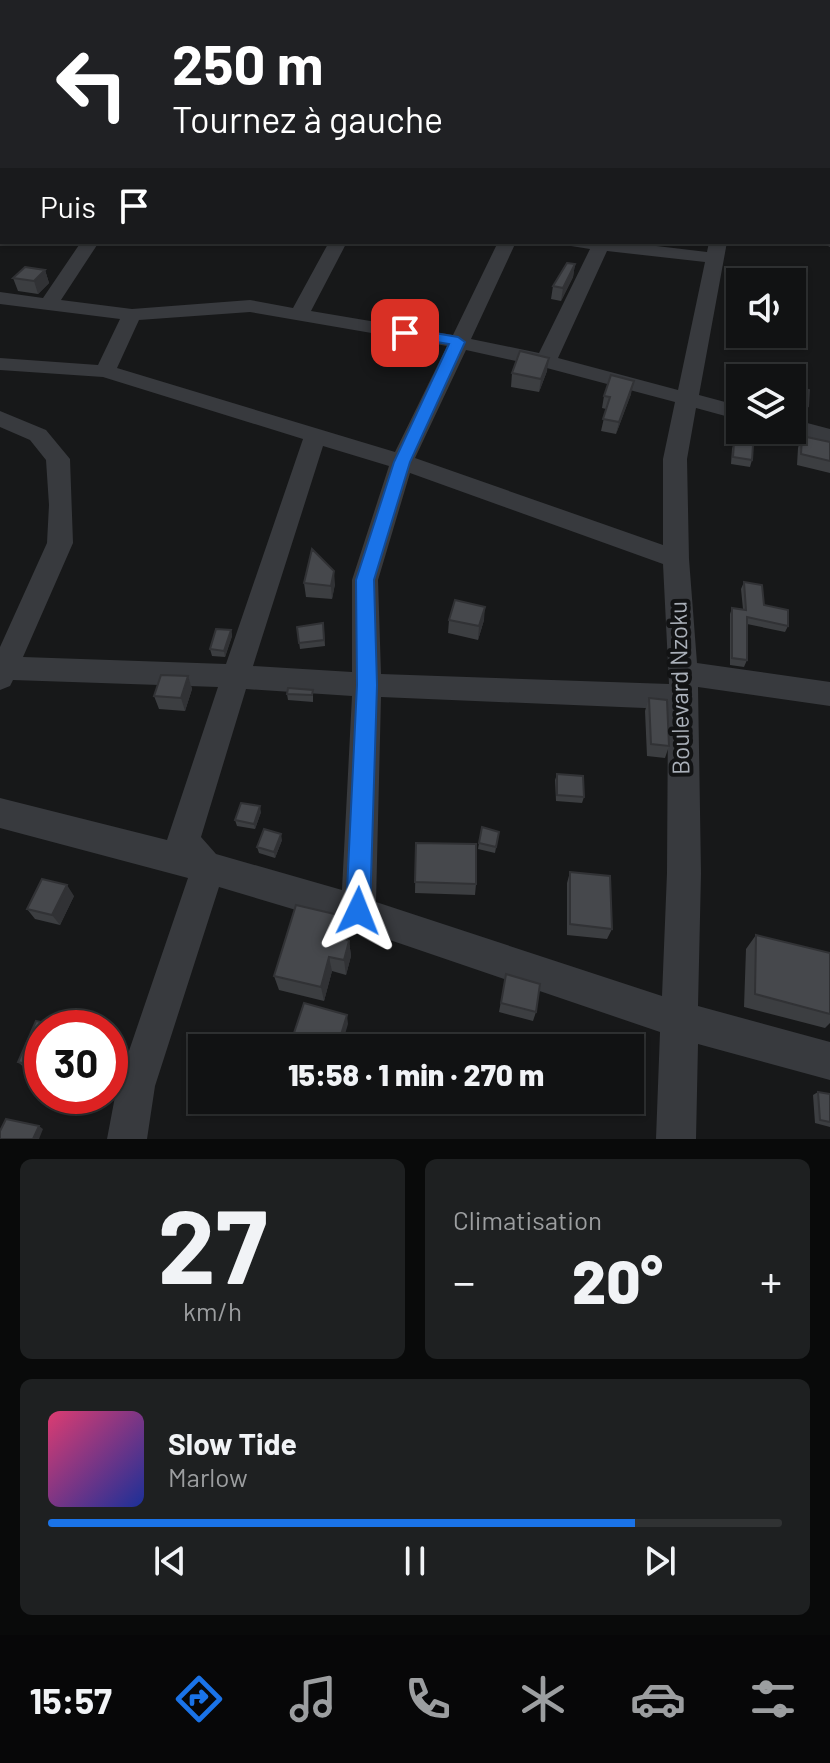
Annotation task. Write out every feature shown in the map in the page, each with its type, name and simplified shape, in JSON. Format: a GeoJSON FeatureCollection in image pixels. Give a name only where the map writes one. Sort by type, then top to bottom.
{"type":"FeatureCollection","features":[{"type":"Feature","properties":{"kind":"street"},"geometry":{"type":"LineString","coordinates":[[50,302],[89,244]]}},
{"type":"Feature","properties":{"kind":"street"},"geometry":{"type":"LineString","coordinates":[[299,314],[337,244]]}},
{"type":"Feature","properties":{"kind":"street"},"geometry":{"type":"LineString","coordinates":[[358,911],[367,685],[365,580],[402,462],[506,244]]}},
{"type":"Feature","properties":{"kind":"street"},"geometry":{"type":"LineString","coordinates":[[546,361],[602,244]]}},
{"type":"Feature","properties":{"kind":"street"},"geometry":{"type":"LineString","coordinates":[[618,244],[716,250]]}},
{"type":"Feature","properties":{"kind":"street","name":"Boulevard Nzoku"},"geometry":{"type":"LineString","coordinates":[[676,1139],[684,873],[675,459],[716,250]]}},
{"type":"Feature","properties":{"kind":"street"},"geometry":{"type":"LineString","coordinates":[[0,298],[50,302],[132,315],[250,306],[458,342],[546,361],[726,409]]}},
{"type":"Feature","properties":{"kind":"street"},"geometry":{"type":"LineString","coordinates":[[105,371],[132,315]]}},
{"type":"Feature","properties":{"kind":"street"},"geometry":{"type":"LineString","coordinates":[[0,364],[105,371],[402,462],[676,559]]}},
{"type":"Feature","properties":{"kind":"street"},"geometry":{"type":"LineString","coordinates":[[0,418],[38,435],[58,459],[61,505],[60,543],[2,673],[236,677],[367,685],[682,685],[830,694]]}},
{"type":"Feature","properties":{"kind":"street"},"geometry":{"type":"LineString","coordinates":[[806,430],[830,436]]}},
{"type":"Feature","properties":{"kind":"street"},"geometry":{"type":"LineString","coordinates":[[127,1139],[136,1086],[205,879],[204,865],[183,841],[315,436]]}},
{"type":"Feature","properties":{"kind":"street"},"geometry":{"type":"LineString","coordinates":[[0,813],[204,865],[358,911],[373,919],[680,1020],[830,1061]]}},
{"type":"Feature","properties":{"kind":"building"},"geometry":{"type":"Polygon","coordinates":[[[567,263],[575,264],[563,288],[553,286],[567,263]]]}},
{"type":"Feature","properties":{"kind":"building"},"geometry":{"type":"Polygon","coordinates":[[[25,267],[45,270],[34,281],[13,278],[25,267]]]}},
{"type":"Feature","properties":{"kind":"building"},"geometry":{"type":"Polygon","coordinates":[[[520,351],[549,358],[541,379],[512,373],[520,351]]]}},
{"type":"Feature","properties":{"kind":"building"},"geometry":{"type":"Polygon","coordinates":[[[611,375],[634,381],[619,422],[603,419],[610,397],[604,396],[611,375]]]}},
{"type":"Feature","properties":{"kind":"building"},"geometry":{"type":"Polygon","coordinates":[[[806,389],[809,390],[806,406],[806,389]]]}},
{"type":"Feature","properties":{"kind":"building"},"geometry":{"type":"Polygon","coordinates":[[[806,437],[830,442],[830,461],[801,454],[806,437]]]}},
{"type":"Feature","properties":{"kind":"building"},"geometry":{"type":"Polygon","coordinates":[[[734,444],[753,445],[752,460],[733,457],[734,444]]]}},
{"type":"Feature","properties":{"kind":"building"},"geometry":{"type":"Polygon","coordinates":[[[312,549],[334,571],[331,586],[304,583],[312,549]]]}},
{"type":"Feature","properties":{"kind":"building"},"geometry":{"type":"Polygon","coordinates":[[[744,582],[762,585],[764,605],[788,610],[788,626],[747,617],[747,660],[732,658],[732,608],[746,610],[744,582]]]}},
{"type":"Feature","properties":{"kind":"building"},"geometry":{"type":"Polygon","coordinates":[[[455,600],[485,607],[479,626],[449,620],[455,600]]]}},
{"type":"Feature","properties":{"kind":"building"},"geometry":{"type":"Polygon","coordinates":[[[323,623],[324,640],[299,643],[297,627],[323,623]]]}},
{"type":"Feature","properties":{"kind":"building"},"geometry":{"type":"Polygon","coordinates":[[[216,629],[231,630],[224,651],[210,649],[216,629]]]}},
{"type":"Feature","properties":{"kind":"building"},"geometry":{"type":"Polygon","coordinates":[[[161,675],[188,676],[181,698],[154,696],[161,675]]]}},
{"type":"Feature","properties":{"kind":"building"},"geometry":{"type":"Polygon","coordinates":[[[288,688],[313,690],[312,695],[287,694],[288,688]]]}},
{"type":"Feature","properties":{"kind":"building"},"geometry":{"type":"Polygon","coordinates":[[[649,698],[667,700],[669,746],[651,744],[649,698]]]}},
{"type":"Feature","properties":{"kind":"building"},"geometry":{"type":"Polygon","coordinates":[[[557,774],[583,776],[584,797],[557,795],[557,774]]]}},
{"type":"Feature","properties":{"kind":"building"},"geometry":{"type":"Polygon","coordinates":[[[241,803],[260,806],[254,824],[235,820],[241,803]]]}},
{"type":"Feature","properties":{"kind":"building"},"geometry":{"type":"Polygon","coordinates":[[[482,827],[499,832],[496,847],[479,843],[482,827]]]}},
{"type":"Feature","properties":{"kind":"building"},"geometry":{"type":"Polygon","coordinates":[[[264,829],[281,834],[274,852],[257,847],[264,829]]]}},
{"type":"Feature","properties":{"kind":"building"},"geometry":{"type":"Polygon","coordinates":[[[416,843],[476,844],[476,884],[415,882],[416,843]]]}},
{"type":"Feature","properties":{"kind":"building"},"geometry":{"type":"Polygon","coordinates":[[[570,872],[610,876],[612,929],[570,924],[570,872]]]}},
{"type":"Feature","properties":{"kind":"building"},"geometry":{"type":"Polygon","coordinates":[[[42,879],[67,885],[52,915],[27,909],[42,879]]]}},
{"type":"Feature","properties":{"kind":"building"},"geometry":{"type":"Polygon","coordinates":[[[296,905],[343,916],[338,935],[349,941],[344,960],[329,957],[321,987],[274,976],[296,905]]]}},
{"type":"Feature","properties":{"kind":"building"},"geometry":{"type":"Polygon","coordinates":[[[756,935],[830,953],[830,1014],[755,994],[756,935]]]}},
{"type":"Feature","properties":{"kind":"building"},"geometry":{"type":"Polygon","coordinates":[[[506,974],[540,984],[536,1012],[501,1003],[506,974]]]}},
{"type":"Feature","properties":{"kind":"building"},"geometry":{"type":"Polygon","coordinates":[[[304,1003],[347,1015],[341,1034],[294,1034],[304,1003]]]}},
{"type":"Feature","properties":{"kind":"building"},"geometry":{"type":"Polygon","coordinates":[[[24,1048],[24,1064],[18,1062],[24,1048]]]}},
{"type":"Feature","properties":{"kind":"building"},"geometry":{"type":"Polygon","coordinates":[[[818,1092],[830,1094],[830,1122],[820,1120],[818,1092]]]}},
{"type":"Feature","properties":{"kind":"building"},"geometry":{"type":"Polygon","coordinates":[[[6,1119],[39,1126],[33,1139],[0,1139],[6,1119]]]}},
{"type":"Feature","properties":{"kind":"route"},"geometry":{"type":"LineString","coordinates":[[358,911],[367,685],[365,580],[402,462],[458,342],[405,333]]}}]}
